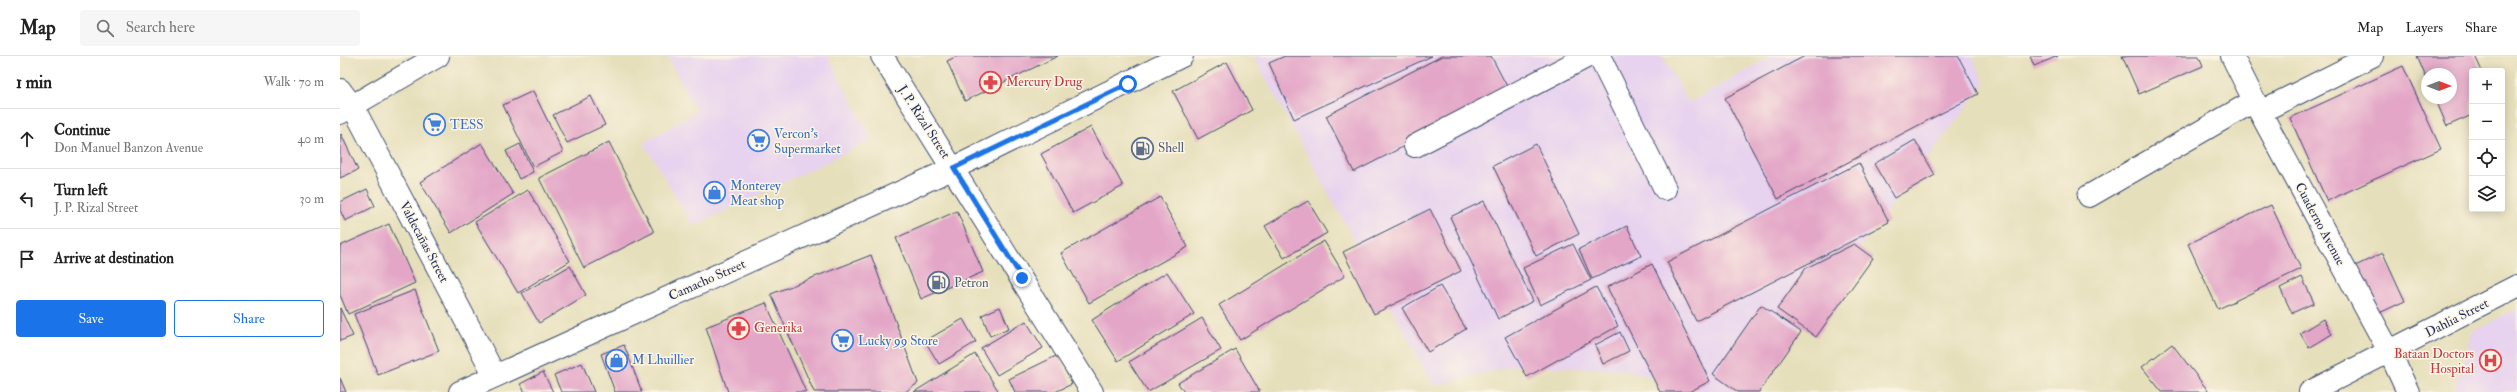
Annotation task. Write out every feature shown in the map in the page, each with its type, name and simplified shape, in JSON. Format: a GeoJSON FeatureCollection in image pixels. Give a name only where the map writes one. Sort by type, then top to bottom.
{"type":"FeatureCollection","features":[{"type":"Feature","properties":{"kind":"street"},"geometry":{"type":"LineString","coordinates":[[344,104],[438,56]]}},
{"type":"Feature","properties":{"kind":"street","name":"J. P. Rizal Street"},"geometry":{"type":"LineString","coordinates":[[882,56],[954,168],[1090,391]]}},
{"type":"Feature","properties":{"kind":"street","name":"Camacho Street"},"geometry":{"type":"LineString","coordinates":[[460,392],[954,168],[1182,56]]}},
{"type":"Feature","properties":{"kind":"street"},"geometry":{"type":"LineString","coordinates":[[1415,146],[1588,56]]}},
{"type":"Feature","properties":{"kind":"street"},"geometry":{"type":"LineString","coordinates":[[1599,56],[1665,189]]}},
{"type":"Feature","properties":{"kind":"street","name":"Cuaderno Avenue"},"geometry":{"type":"LineString","coordinates":[[2232,56],[2257,107],[2390,353],[2408,392]]}},
{"type":"Feature","properties":{"kind":"street"},"geometry":{"type":"LineString","coordinates":[[2090,196],[2257,107],[2372,56]]}},
{"type":"Feature","properties":{"kind":"street","name":"Valdecañas Street"},"geometry":{"type":"LineString","coordinates":[[344,104],[495,376]]}},
{"type":"Feature","properties":{"kind":"street","name":"Dahlia Street"},"geometry":{"type":"LineString","coordinates":[[2310,392],[2390,353],[2517,286]]}},
{"type":"Feature","properties":{"kind":"shaded area","name":"Vercon's Supermarket"},"geometry":{"type":"Polygon","coordinates":[[[667,56],[828,56],[872,140],[693,226],[644,143],[696,111],[667,56]]]}},
{"type":"Feature","properties":{"kind":"shaded area"},"geometry":{"type":"Polygon","coordinates":[[[1662,56],[1689,103],[1772,56],[1972,56],[1985,83],[1749,392],[1703,392],[1621,369],[1513,366],[1434,386],[1254,57],[1662,56]]]}},
{"type":"Feature","properties":{"kind":"shaded area","name":"Bataan Doctors Hospital"},"geometry":{"type":"Polygon","coordinates":[[[2517,309],[2517,392],[2453,392],[2473,331],[2517,309]]]}},
{"type":"Feature","properties":{"kind":"building"},"geometry":{"type":"Polygon","coordinates":[[[958,56],[1058,56],[965,101],[947,61],[958,56]]]}},
{"type":"Feature","properties":{"kind":"building"},"geometry":{"type":"Polygon","coordinates":[[[1285,56],[1432,56],[1294,119],[1269,63],[1285,56]]]}},
{"type":"Feature","properties":{"kind":"building"},"geometry":{"type":"Polygon","coordinates":[[[1442,56],[1491,56],[1510,92],[1354,172],[1326,116],[1442,56]]]}},
{"type":"Feature","properties":{"kind":"building"},"geometry":{"type":"Polygon","coordinates":[[[1805,56],[1958,56],[1978,94],[1778,199],[1725,98],[1805,56]]]}},
{"type":"Feature","properties":{"kind":"building"},"geometry":{"type":"Polygon","coordinates":[[[2030,56],[2058,56],[2034,66],[2030,56]]]}},
{"type":"Feature","properties":{"kind":"building"},"geometry":{"type":"Polygon","coordinates":[[[2122,56],[2199,56],[2203,66],[2139,94],[2122,56]]]}},
{"type":"Feature","properties":{"kind":"building"},"geometry":{"type":"Polygon","coordinates":[[[2417,56],[2475,56],[2481,68],[2469,68],[2469,116],[2447,126],[2438,104],[2457,104],[2457,68],[2422,68],[2417,56]]]}},
{"type":"Feature","properties":{"kind":"building"},"geometry":{"type":"Polygon","coordinates":[[[1227,62],[1252,110],[1198,139],[1173,91],[1227,62]]]}},
{"type":"Feature","properties":{"kind":"building"},"geometry":{"type":"Polygon","coordinates":[[[2403,66],[2441,149],[2327,201],[2290,118],[2403,66]]]}},
{"type":"Feature","properties":{"kind":"building"},"geometry":{"type":"Polygon","coordinates":[[[533,91],[563,152],[533,167],[503,105],[533,91]]]}},
{"type":"Feature","properties":{"kind":"building"},"geometry":{"type":"Polygon","coordinates":[[[591,96],[605,125],[567,143],[553,115],[591,96]]]}},
{"type":"Feature","properties":{"kind":"building"},"geometry":{"type":"Polygon","coordinates":[[[1091,127],[1123,186],[1073,213],[1041,154],[1091,127]]]}},
{"type":"Feature","properties":{"kind":"building"},"geometry":{"type":"Polygon","coordinates":[[[341,134],[358,170],[340,178],[340,135],[341,134]]]}},
{"type":"Feature","properties":{"kind":"building"},"geometry":{"type":"Polygon","coordinates":[[[1915,140],[1935,175],[1894,198],[1874,164],[1915,140]]]}},
{"type":"Feature","properties":{"kind":"building"},"geometry":{"type":"Polygon","coordinates":[[[609,142],[654,232],[584,268],[539,178],[609,142]]]}},
{"type":"Feature","properties":{"kind":"building"},"geometry":{"type":"Polygon","coordinates":[[[482,143],[513,194],[451,233],[420,182],[482,143]]]}},
{"type":"Feature","properties":{"kind":"building"},"geometry":{"type":"Polygon","coordinates":[[[520,144],[533,172],[519,179],[506,151],[520,144]]]}},
{"type":"Feature","properties":{"kind":"building"},"geometry":{"type":"Polygon","coordinates":[[[1536,144],[1579,234],[1536,256],[1493,166],[1536,144]]]}},
{"type":"Feature","properties":{"kind":"building"},"geometry":{"type":"Polygon","coordinates":[[[1859,163],[1889,222],[1696,321],[1667,262],[1859,163]]]}},
{"type":"Feature","properties":{"kind":"building"},"geometry":{"type":"Polygon","coordinates":[[[367,189],[375,206],[345,221],[340,210],[340,202],[367,189]]]}},
{"type":"Feature","properties":{"kind":"building"},"geometry":{"type":"Polygon","coordinates":[[[528,190],[570,261],[518,293],[475,222],[528,190]]]}},
{"type":"Feature","properties":{"kind":"building"},"geometry":{"type":"Polygon","coordinates":[[[1160,197],[1188,247],[1089,303],[1061,253],[1160,197]]]}},
{"type":"Feature","properties":{"kind":"building"},"geometry":{"type":"Polygon","coordinates":[[[1308,201],[1327,233],[1284,258],[1265,226],[1308,201]]]}},
{"type":"Feature","properties":{"kind":"building"},"geometry":{"type":"Polygon","coordinates":[[[1484,201],[1533,301],[1498,319],[1450,217],[1484,201]]]}},
{"type":"Feature","properties":{"kind":"building"},"geometry":{"type":"Polygon","coordinates":[[[2271,205],[2301,269],[2218,309],[2188,244],[2271,205]]]}},
{"type":"Feature","properties":{"kind":"building"},"geometry":{"type":"Polygon","coordinates":[[[1430,209],[1461,271],[1374,314],[1343,252],[1430,209]]]}},
{"type":"Feature","properties":{"kind":"building"},"geometry":{"type":"Polygon","coordinates":[[[957,211],[983,272],[921,299],[896,238],[957,211]]]}},
{"type":"Feature","properties":{"kind":"building"},"geometry":{"type":"Polygon","coordinates":[[[389,224],[415,283],[348,314],[340,295],[340,246],[389,224]]]}},
{"type":"Feature","properties":{"kind":"building"},"geometry":{"type":"Polygon","coordinates":[[[1627,226],[1641,256],[1592,279],[1579,249],[1627,226]]]}},
{"type":"Feature","properties":{"kind":"building"},"geometry":{"type":"Polygon","coordinates":[[[1324,241],[1345,276],[1240,340],[1219,305],[1324,241]]]}},
{"type":"Feature","properties":{"kind":"building"},"geometry":{"type":"Polygon","coordinates":[[[1573,244],[1591,280],[1540,305],[1523,268],[1573,244]]]}},
{"type":"Feature","properties":{"kind":"building"},"geometry":{"type":"Polygon","coordinates":[[[1854,244],[1873,258],[1816,337],[1777,309],[1806,268],[1854,244]]]}},
{"type":"Feature","properties":{"kind":"building"},"geometry":{"type":"Polygon","coordinates":[[[2383,253],[2405,301],[2375,315],[2353,267],[2383,253]]]}},
{"type":"Feature","properties":{"kind":"building"},"geometry":{"type":"Polygon","coordinates":[[[871,255],[918,383],[905,392],[814,392],[771,294],[871,255]]]}},
{"type":"Feature","properties":{"kind":"building"},"geometry":{"type":"Polygon","coordinates":[[[1652,264],[1710,381],[1689,392],[1660,392],[1607,287],[1652,264]]]}},
{"type":"Feature","properties":{"kind":"building"},"geometry":{"type":"Polygon","coordinates":[[[570,266],[586,295],[539,323],[522,293],[570,266]]]}},
{"type":"Feature","properties":{"kind":"building"},"geometry":{"type":"Polygon","coordinates":[[[1167,272],[1194,314],[1118,361],[1092,320],[1167,272]]]}},
{"type":"Feature","properties":{"kind":"building"},"geometry":{"type":"Polygon","coordinates":[[[2302,277],[2314,303],[2292,313],[2280,288],[2302,277]]]}},
{"type":"Feature","properties":{"kind":"building"},"geometry":{"type":"Polygon","coordinates":[[[1440,286],[1466,329],[1428,352],[1402,308],[1440,286]]]}},
{"type":"Feature","properties":{"kind":"building"},"geometry":{"type":"Polygon","coordinates":[[[1596,287],[1618,326],[1527,377],[1505,337],[1596,287]]]}},
{"type":"Feature","properties":{"kind":"building"},"geometry":{"type":"Polygon","coordinates":[[[415,290],[439,351],[378,375],[354,314],[415,290]]]}},
{"type":"Feature","properties":{"kind":"building"},"geometry":{"type":"Polygon","coordinates":[[[766,303],[806,392],[728,392],[706,327],[766,303]]]}},
{"type":"Feature","properties":{"kind":"building"},"geometry":{"type":"Polygon","coordinates":[[[1761,305],[1801,332],[1759,392],[1738,392],[1713,374],[1761,305]]]}},
{"type":"Feature","properties":{"kind":"building"},"geometry":{"type":"Polygon","coordinates":[[[1000,307],[1009,328],[990,336],[982,315],[1000,307]]]}},
{"type":"Feature","properties":{"kind":"building"},"geometry":{"type":"Polygon","coordinates":[[[340,308],[353,336],[340,341],[340,308]]]}},
{"type":"Feature","properties":{"kind":"building"},"geometry":{"type":"Polygon","coordinates":[[[1202,318],[1221,350],[1148,392],[1129,362],[1202,318]]]}},
{"type":"Feature","properties":{"kind":"building"},"geometry":{"type":"Polygon","coordinates":[[[963,319],[976,342],[939,364],[925,341],[963,319]]]}},
{"type":"Feature","properties":{"kind":"building"},"geometry":{"type":"Polygon","coordinates":[[[2323,319],[2332,334],[2309,348],[2300,333],[2323,319]]]}},
{"type":"Feature","properties":{"kind":"building"},"geometry":{"type":"Polygon","coordinates":[[[1026,321],[1043,348],[997,375],[981,348],[1026,321]]]}},
{"type":"Feature","properties":{"kind":"building"},"geometry":{"type":"Polygon","coordinates":[[[1620,332],[1629,351],[1603,364],[1595,345],[1620,332]]]}},
{"type":"Feature","properties":{"kind":"building"},"geometry":{"type":"Polygon","coordinates":[[[2172,344],[2209,392],[2162,392],[2142,367],[2172,344]]]}},
{"type":"Feature","properties":{"kind":"building"},"geometry":{"type":"Polygon","coordinates":[[[624,345],[642,392],[615,392],[601,354],[624,345]]]}},
{"type":"Feature","properties":{"kind":"building"},"geometry":{"type":"Polygon","coordinates":[[[1235,349],[1260,392],[1184,392],[1178,383],[1235,349]]]}},
{"type":"Feature","properties":{"kind":"building"},"geometry":{"type":"Polygon","coordinates":[[[975,354],[999,392],[914,392],[975,354]]]}},
{"type":"Feature","properties":{"kind":"building"},"geometry":{"type":"Polygon","coordinates":[[[1058,355],[1072,384],[1055,392],[1015,392],[1009,379],[1058,355]]]}},
{"type":"Feature","properties":{"kind":"building"},"geometry":{"type":"Polygon","coordinates":[[[582,363],[594,392],[561,392],[554,375],[582,363]]]}},
{"type":"Feature","properties":{"kind":"building"},"geometry":{"type":"Polygon","coordinates":[[[543,372],[553,392],[525,392],[520,384],[543,372]]]}},
{"type":"Feature","properties":{"kind":"building"},"geometry":{"type":"Polygon","coordinates":[[[340,378],[346,392],[340,392],[340,378]]]}},
{"type":"Feature","properties":{"kind":"place","name":"Mercury Drug"},"geometry":{"type":"Point","coordinates":[991,82]}},
{"type":"Feature","properties":{"kind":"place","name":"TESS"},"geometry":{"type":"Point","coordinates":[435,125]}},
{"type":"Feature","properties":{"kind":"place","name":"Vercon's Supermarket"},"geometry":{"type":"Point","coordinates":[758,141]}},
{"type":"Feature","properties":{"kind":"place","name":"Shell"},"geometry":{"type":"Point","coordinates":[1143,148]}},
{"type":"Feature","properties":{"kind":"place","name":"Monterey Meat shop"},"geometry":{"type":"Point","coordinates":[714,193]}},
{"type":"Feature","properties":{"kind":"place","name":"Petron"},"geometry":{"type":"Point","coordinates":[938,283]}},
{"type":"Feature","properties":{"kind":"place","name":"Generika"},"geometry":{"type":"Point","coordinates":[738,328]}},
{"type":"Feature","properties":{"kind":"place","name":"Lucky 99 Store"},"geometry":{"type":"Point","coordinates":[842,341]}},
{"type":"Feature","properties":{"kind":"place","name":"M Lhuillier"},"geometry":{"type":"Point","coordinates":[616,360]}},
{"type":"Feature","properties":{"kind":"place","name":"Bataan Doctors Hospital"},"geometry":{"type":"Point","coordinates":[2490,361]}},
{"type":"Feature","properties":{"kind":"route"},"geometry":{"type":"LineString","coordinates":[[1022,278],[954,168],[1128,84]]}}]}
